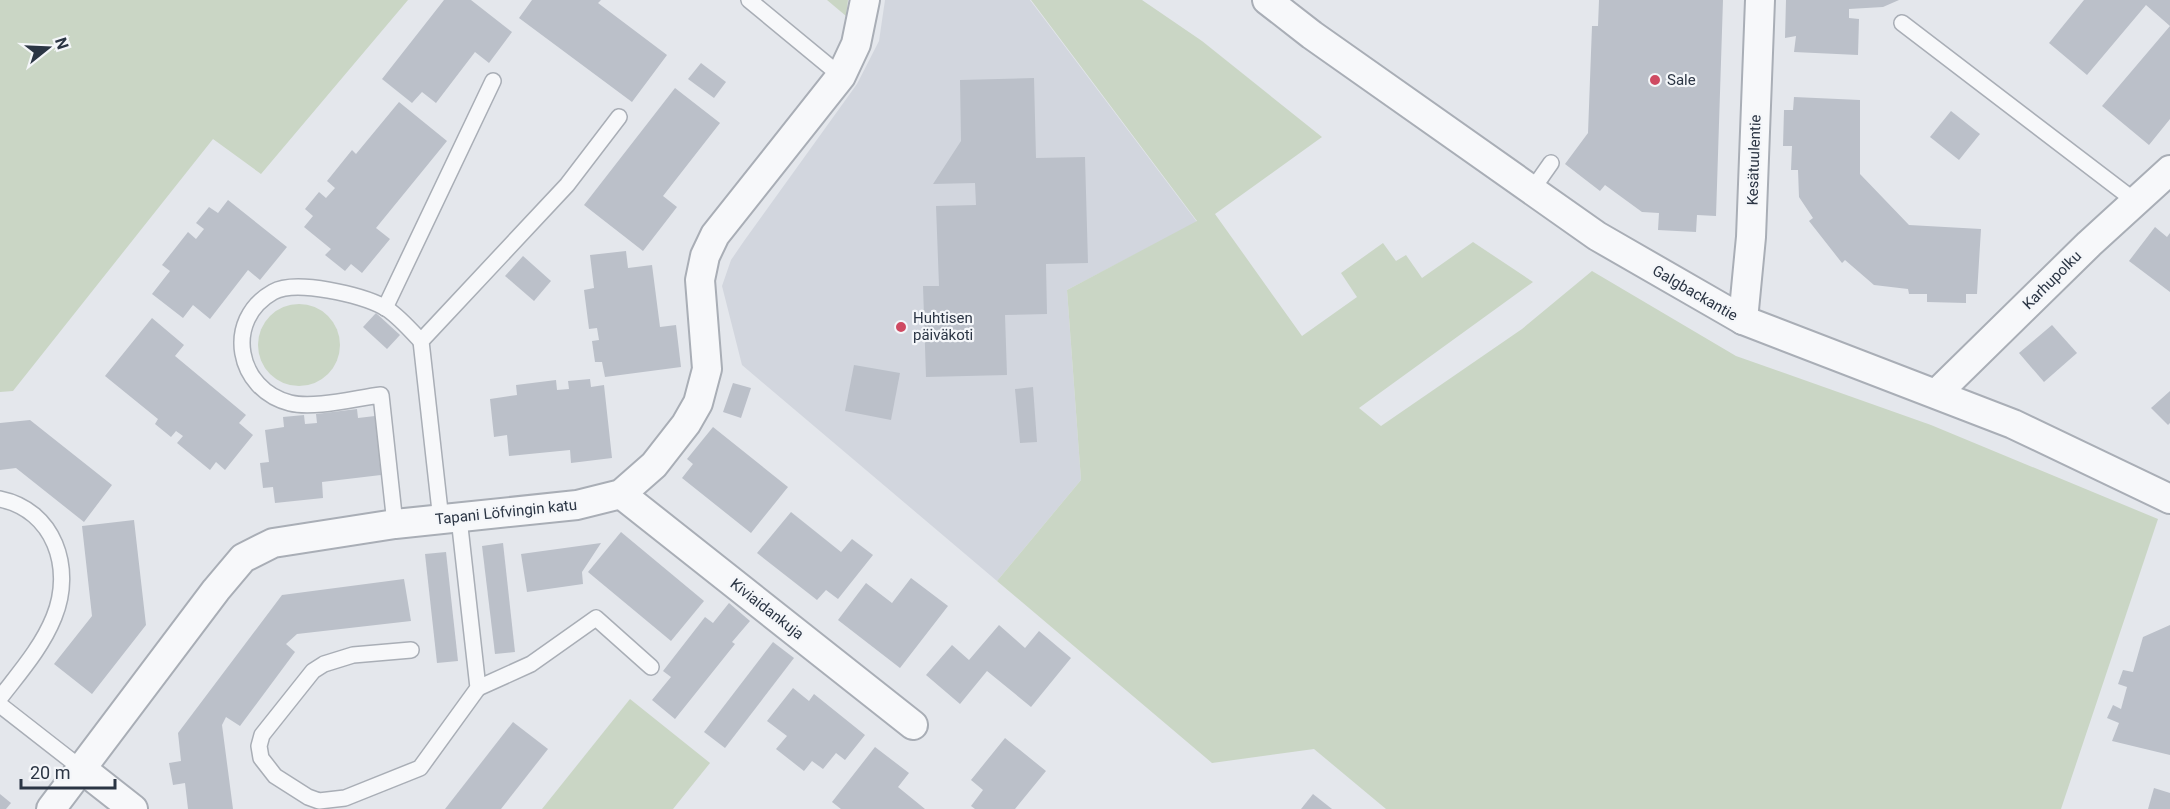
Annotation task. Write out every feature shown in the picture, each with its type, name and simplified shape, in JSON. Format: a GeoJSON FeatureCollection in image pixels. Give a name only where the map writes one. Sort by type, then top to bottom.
{"type":"FeatureCollection","features":[{"type":"Feature","properties":{"kind":"street","name":"Tapani Löfvingin katu"},"geometry":{"type":"LineString","coordinates":[[51,809],[216,590],[243,558],[273,543],[395,524],[577,505],[621,494],[654,465],[686,424],[698,403],[707,369],[700,280],[705,256],[715,235],[841,76],[856,44],[865,0]]}},
{"type":"Feature","properties":{"kind":"street","name":"Galgbackantie"},"geometry":{"type":"LineString","coordinates":[[1267,0],[1312,35],[1597,236],[1743,320],[1938,393],[2013,424],[2170,499]]}},
{"type":"Feature","properties":{"kind":"street","name":"Kesätuulentie"},"geometry":{"type":"LineString","coordinates":[[1743,320],[1751,237],[1760,0]]}},
{"type":"Feature","properties":{"kind":"street","name":"Karhupolku"},"geometry":{"type":"LineString","coordinates":[[1938,393],[2135,201],[2170,170]]}},
{"type":"Feature","properties":{"kind":"street","name":"Kiviaidankuja"},"geometry":{"type":"LineString","coordinates":[[621,494],[913,725]]}},
{"type":"Feature","properties":{"kind":"street"},"geometry":{"type":"LineString","coordinates":[[82,769],[133,809]]}},
{"type":"Feature","properties":{"kind":"lane"},"geometry":{"type":"LineString","coordinates":[[749,0],[841,76]]}},
{"type":"Feature","properties":{"kind":"lane"},"geometry":{"type":"LineString","coordinates":[[1902,23],[2135,201]]}},
{"type":"Feature","properties":{"kind":"lane"},"geometry":{"type":"LineString","coordinates":[[385,308],[494,81]]}},
{"type":"Feature","properties":{"kind":"lane"},"geometry":{"type":"LineString","coordinates":[[421,341],[567,185],[619,117]]}},
{"type":"Feature","properties":{"kind":"lane"},"geometry":{"type":"LineString","coordinates":[[1532,190],[1551,163]]}},
{"type":"Feature","properties":{"kind":"lane"},"geometry":{"type":"LineString","coordinates":[[395,524],[381,395],[303,405],[283,401],[272,397],[260,386],[240,349],[243,328],[252,313],[272,292],[300,285],[357,297],[385,308],[421,341],[478,688]]}},
{"type":"Feature","properties":{"kind":"lane"},"geometry":{"type":"LineString","coordinates":[[0,499],[25,507],[50,530],[61,568],[55,615],[38,647],[0,698]]}},
{"type":"Feature","properties":{"kind":"lane"},"geometry":{"type":"LineString","coordinates":[[411,650],[352,655],[334,660],[313,671],[267,725],[262,735],[259,746],[266,768],[294,789],[318,801],[332,800],[362,792],[420,768],[478,688],[531,664],[596,618],[651,667]]}},
{"type":"Feature","properties":{"kind":"lane"},"geometry":{"type":"LineString","coordinates":[[0,705],[82,769]]}},
{"type":"Feature","properties":{"kind":"shaded area","name":"Huhtisen päiväkoti"},"geometry":{"type":"Polygon","coordinates":[[[885,0],[1030,0],[1197,222],[1067,290],[1081,480],[997,581],[742,365],[722,286],[731,260],[857,84],[879,41],[885,0]]]}},
{"type":"Feature","properties":{"kind":"green space"},"geometry":{"type":"Polygon","coordinates":[[[0,0],[408,0],[261,174],[213,139],[13,391],[0,392],[0,0]]]}},
{"type":"Feature","properties":{"kind":"green space"},"geometry":{"type":"Polygon","coordinates":[[[827,0],[848,0],[846,16],[827,0]]]}},
{"type":"Feature","properties":{"kind":"green space"},"geometry":{"type":"Polygon","coordinates":[[[1031,0],[1142,0],[1202,41],[1322,137],[1215,214],[1302,336],[1357,297],[1341,273],[1383,243],[1396,261],[1406,255],[1422,278],[1473,242],[1533,282],[1359,408],[1381,426],[1522,329],[1592,271],[1736,356],[1931,425],[2158,519],[2061,809],[1386,809],[1314,749],[1212,763],[997,581],[1081,480],[1067,290],[1197,221],[1031,0]]]}},
{"type":"Feature","properties":{"kind":"green space"},"geometry":{"type":"Polygon","coordinates":[[[299,304],[315,307],[328,316],[337,329],[340,345],[337,361],[328,374],[315,383],[299,386],[283,383],[270,374],[261,361],[258,345],[261,329],[270,316],[283,307],[299,304]]]}},
{"type":"Feature","properties":{"kind":"green space"},"geometry":{"type":"Polygon","coordinates":[[[630,699],[710,763],[673,809],[542,809],[630,699]]]}},
{"type":"Feature","properties":{"kind":"building"},"geometry":{"type":"Polygon","coordinates":[[[444,0],[471,0],[512,32],[489,63],[475,52],[436,103],[422,92],[412,103],[382,79],[444,0]]]}},
{"type":"Feature","properties":{"kind":"building"},"geometry":{"type":"Polygon","coordinates":[[[532,0],[601,0],[598,3],[667,55],[632,102],[519,18],[532,0]]]}},
{"type":"Feature","properties":{"kind":"building","name":"Sale"},"geometry":{"type":"Polygon","coordinates":[[[1599,0],[1723,0],[1716,216],[1697,215],[1696,232],[1658,230],[1659,213],[1642,212],[1605,185],[1600,191],[1565,164],[1588,133],[1592,26],[1598,26],[1599,0]]]}},
{"type":"Feature","properties":{"kind":"building"},"geometry":{"type":"Polygon","coordinates":[[[1786,0],[1899,0],[1883,7],[1849,9],[1849,18],[1859,19],[1858,55],[1794,52],[1796,36],[1785,38],[1786,0]]]}},
{"type":"Feature","properties":{"kind":"building"},"geometry":{"type":"Polygon","coordinates":[[[2084,0],[2170,0],[2170,26],[2146,5],[2087,75],[2049,43],[2084,0]]]}},
{"type":"Feature","properties":{"kind":"building"},"geometry":{"type":"Polygon","coordinates":[[[2170,26],[2170,119],[2149,145],[2102,106],[2170,26]]]}},
{"type":"Feature","properties":{"kind":"building"},"geometry":{"type":"Polygon","coordinates":[[[701,63],[726,82],[714,98],[688,79],[701,63]]]}},
{"type":"Feature","properties":{"kind":"building"},"geometry":{"type":"Polygon","coordinates":[[[1034,78],[1036,158],[1085,157],[1088,263],[1046,264],[1047,314],[1005,315],[1007,375],[926,377],[923,286],[939,286],[936,206],[976,205],[975,183],[933,184],[961,141],[960,80],[1034,78]]]}},
{"type":"Feature","properties":{"kind":"building"},"geometry":{"type":"Polygon","coordinates":[[[675,88],[720,123],[663,196],[677,207],[643,251],[584,205],[675,88]]]}},
{"type":"Feature","properties":{"kind":"building"},"geometry":{"type":"Polygon","coordinates":[[[1794,97],[1860,100],[1860,174],[1909,225],[1981,229],[1977,294],[1966,294],[1966,303],[1927,302],[1927,294],[1909,294],[1908,289],[1874,285],[1845,260],[1842,263],[1809,221],[1813,218],[1799,197],[1798,170],[1791,170],[1792,146],[1783,146],[1784,110],[1793,110],[1794,97]]]}},
{"type":"Feature","properties":{"kind":"building"},"geometry":{"type":"Polygon","coordinates":[[[399,102],[447,141],[376,228],[390,239],[362,273],[351,264],[345,271],[325,255],[331,249],[304,227],[313,216],[305,209],[319,192],[326,198],[335,188],[327,181],[352,150],[356,154],[399,102]]]}},
{"type":"Feature","properties":{"kind":"building"},"geometry":{"type":"Polygon","coordinates":[[[1951,111],[1980,134],[1959,160],[1930,137],[1951,111]]]}},
{"type":"Feature","properties":{"kind":"building"},"geometry":{"type":"Polygon","coordinates":[[[228,200],[287,247],[260,280],[248,270],[210,319],[193,305],[183,318],[152,294],[170,271],[162,265],[188,232],[196,239],[204,229],[196,223],[209,207],[218,213],[228,200]]]}},
{"type":"Feature","properties":{"kind":"building"},"geometry":{"type":"Polygon","coordinates":[[[2155,227],[2167,237],[2170,233],[2170,292],[2129,261],[2155,227]]]}},
{"type":"Feature","properties":{"kind":"building"},"geometry":{"type":"Polygon","coordinates":[[[626,251],[628,268],[652,265],[660,327],[676,325],[681,367],[605,377],[602,362],[595,362],[592,341],[599,340],[597,328],[589,329],[584,290],[594,288],[590,255],[626,251]]]}},
{"type":"Feature","properties":{"kind":"building"},"geometry":{"type":"Polygon","coordinates":[[[523,256],[551,281],[534,301],[505,276],[523,256]]]}},
{"type":"Feature","properties":{"kind":"building"},"geometry":{"type":"Polygon","coordinates":[[[376,313],[400,335],[387,349],[363,327],[376,313]]]}},
{"type":"Feature","properties":{"kind":"building"},"geometry":{"type":"Polygon","coordinates":[[[152,318],[184,345],[175,356],[246,415],[239,423],[253,435],[225,470],[216,462],[210,470],[177,443],[183,436],[176,431],[171,437],[155,424],[158,419],[105,376],[152,318]]]}},
{"type":"Feature","properties":{"kind":"building"},"geometry":{"type":"Polygon","coordinates":[[[2052,325],[2077,353],[2044,382],[2019,353],[2052,325]]]}},
{"type":"Feature","properties":{"kind":"building"},"geometry":{"type":"Polygon","coordinates":[[[854,365],[900,373],[891,420],[845,411],[854,365]]]}},
{"type":"Feature","properties":{"kind":"building"},"geometry":{"type":"Polygon","coordinates":[[[590,379],[591,387],[604,385],[612,458],[571,463],[570,450],[509,456],[507,435],[494,437],[490,399],[517,395],[516,385],[556,380],[557,390],[569,389],[568,381],[590,379]]]}},
{"type":"Feature","properties":{"kind":"building"},"geometry":{"type":"Polygon","coordinates":[[[733,383],[751,388],[741,418],[723,412],[733,383]]]}},
{"type":"Feature","properties":{"kind":"building"},"geometry":{"type":"Polygon","coordinates":[[[1033,387],[1037,442],[1020,443],[1015,389],[1033,387]]]}},
{"type":"Feature","properties":{"kind":"building"},"geometry":{"type":"Polygon","coordinates":[[[2170,391],[2170,423],[2168,425],[2151,408],[2170,391]]]}},
{"type":"Feature","properties":{"kind":"building"},"geometry":{"type":"Polygon","coordinates":[[[357,409],[358,418],[375,416],[381,475],[322,482],[323,498],[275,503],[273,487],[263,488],[260,463],[269,462],[265,430],[284,427],[283,417],[304,415],[305,424],[317,423],[316,414],[357,409]]]}},
{"type":"Feature","properties":{"kind":"building"},"geometry":{"type":"Polygon","coordinates":[[[30,420],[112,485],[84,522],[16,468],[0,470],[0,423],[30,420]]]}},
{"type":"Feature","properties":{"kind":"building"},"geometry":{"type":"Polygon","coordinates":[[[713,427],[788,487],[751,533],[682,478],[693,464],[687,459],[713,427]]]}},
{"type":"Feature","properties":{"kind":"building"},"geometry":{"type":"Polygon","coordinates":[[[791,512],[841,552],[852,539],[873,555],[838,599],[826,590],[817,600],[757,553],[791,512]]]}},
{"type":"Feature","properties":{"kind":"building"},"geometry":{"type":"Polygon","coordinates":[[[134,520],[146,625],[92,694],[54,664],[92,616],[82,526],[134,520]]]}},
{"type":"Feature","properties":{"kind":"building"},"geometry":{"type":"Polygon","coordinates":[[[621,532],[704,601],[671,641],[588,572],[621,532]]]}},
{"type":"Feature","properties":{"kind":"building"},"geometry":{"type":"Polygon","coordinates":[[[503,543],[515,652],[495,654],[482,546],[503,543]]]}},
{"type":"Feature","properties":{"kind":"building"},"geometry":{"type":"Polygon","coordinates":[[[601,543],[582,572],[583,584],[527,592],[521,554],[601,543]]]}},
{"type":"Feature","properties":{"kind":"building"},"geometry":{"type":"Polygon","coordinates":[[[446,552],[458,661],[437,663],[425,554],[446,552]]]}},
{"type":"Feature","properties":{"kind":"building"},"geometry":{"type":"Polygon","coordinates":[[[911,578],[948,606],[900,668],[838,620],[866,583],[892,603],[911,578]]]}},
{"type":"Feature","properties":{"kind":"building"},"geometry":{"type":"Polygon","coordinates":[[[404,579],[411,621],[297,634],[286,644],[295,652],[240,726],[226,717],[222,725],[233,809],[188,809],[185,783],[173,785],[169,763],[181,761],[178,733],[282,595],[404,579]]]}},
{"type":"Feature","properties":{"kind":"building"},"geometry":{"type":"Polygon","coordinates":[[[729,603],[750,621],[732,642],[735,644],[675,719],[652,700],[671,677],[663,671],[705,617],[713,623],[729,603]]]}},
{"type":"Feature","properties":{"kind":"building"},"geometry":{"type":"Polygon","coordinates":[[[999,625],[1025,648],[1039,631],[1071,658],[1031,707],[987,671],[960,704],[926,675],[952,645],[969,660],[999,625]]]}},
{"type":"Feature","properties":{"kind":"building"},"geometry":{"type":"Polygon","coordinates":[[[2170,625],[2170,755],[2112,741],[2119,723],[2107,718],[2113,705],[2121,709],[2127,687],[2118,684],[2123,670],[2133,672],[2143,637],[2170,625]]]}},
{"type":"Feature","properties":{"kind":"building"},"geometry":{"type":"Polygon","coordinates":[[[773,642],[794,658],[725,748],[704,732],[773,642]]]}},
{"type":"Feature","properties":{"kind":"building"},"geometry":{"type":"Polygon","coordinates":[[[793,688],[809,701],[814,694],[865,735],[845,760],[836,753],[823,769],[812,761],[804,771],[776,749],[787,736],[767,721],[793,688]]]}},
{"type":"Feature","properties":{"kind":"building"},"geometry":{"type":"Polygon","coordinates":[[[513,722],[548,749],[501,809],[445,809],[513,722]]]}},
{"type":"Feature","properties":{"kind":"building"},"geometry":{"type":"Polygon","coordinates":[[[1005,738],[1046,771],[1015,809],[975,809],[971,806],[983,790],[971,780],[1005,738]]]}},
{"type":"Feature","properties":{"kind":"building"},"geometry":{"type":"Polygon","coordinates":[[[875,747],[909,773],[898,787],[925,809],[841,809],[832,802],[875,747]]]}},
{"type":"Feature","properties":{"kind":"building"},"geometry":{"type":"Polygon","coordinates":[[[2154,788],[2170,793],[2170,809],[2148,809],[2154,788]]]}},
{"type":"Feature","properties":{"kind":"building"},"geometry":{"type":"Polygon","coordinates":[[[0,794],[11,803],[6,809],[0,809],[0,794]]]}},
{"type":"Feature","properties":{"kind":"building"},"geometry":{"type":"Polygon","coordinates":[[[1313,794],[1332,809],[1301,809],[1313,794]]]}},
{"type":"Feature","properties":{"kind":"place","name":"Sale"},"geometry":{"type":"Point","coordinates":[1655,80]}},
{"type":"Feature","properties":{"kind":"place","name":"Huhtisen päiväkoti"},"geometry":{"type":"Point","coordinates":[901,327]}}]}
